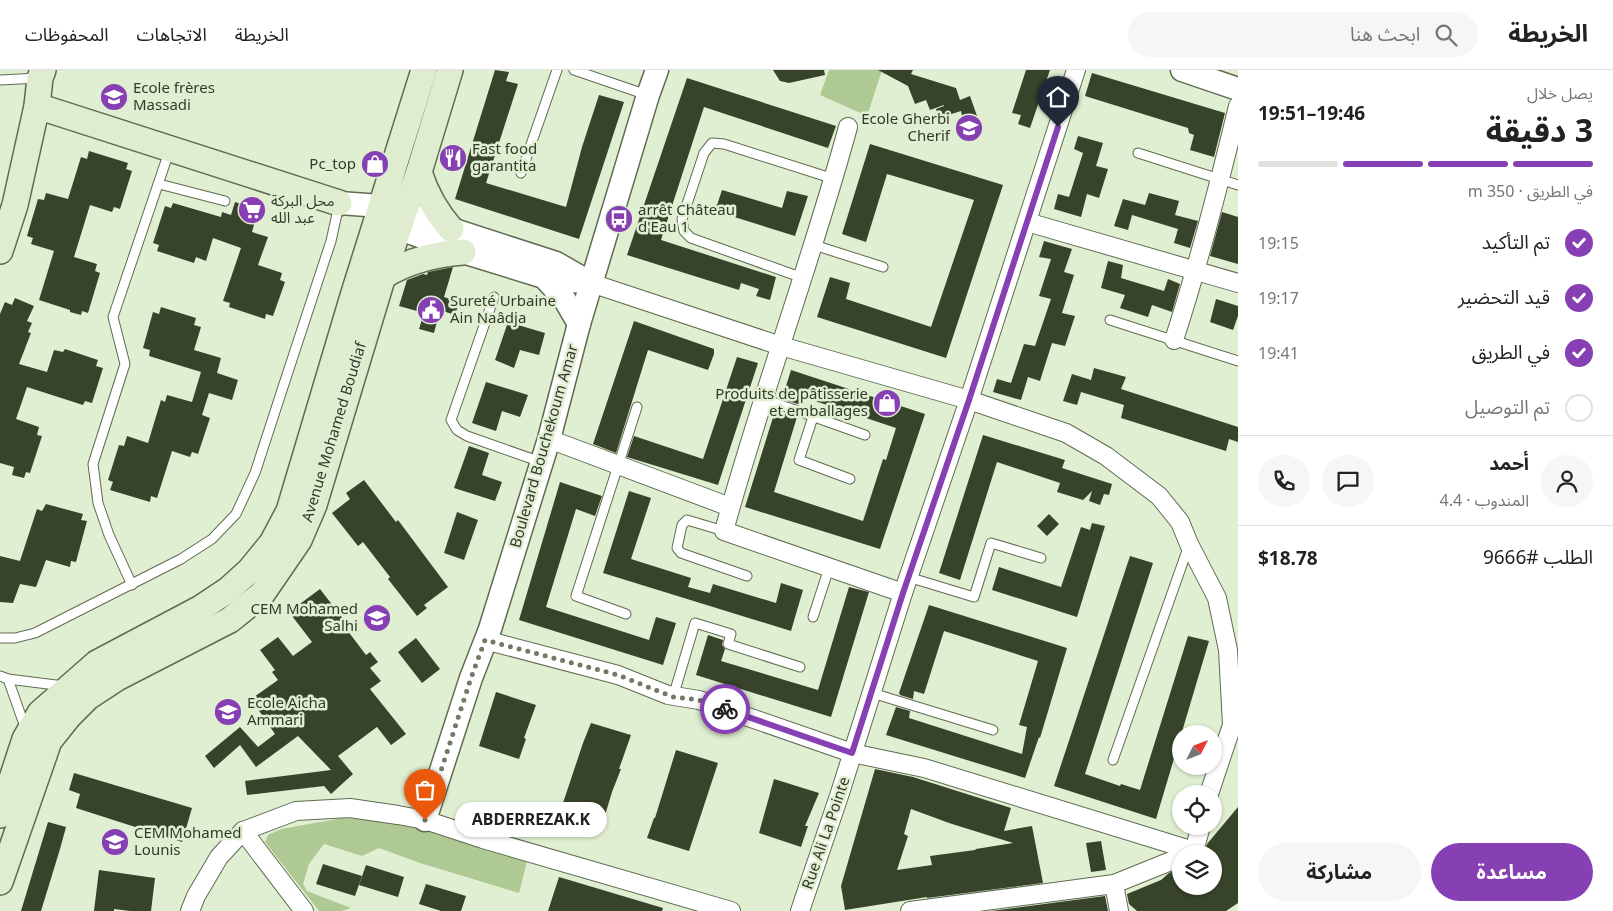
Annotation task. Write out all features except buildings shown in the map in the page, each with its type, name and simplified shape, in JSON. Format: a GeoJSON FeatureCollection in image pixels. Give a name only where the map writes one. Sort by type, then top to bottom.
{"type":"FeatureCollection","features":[{"type":"Feature","properties":{"kind":"main road","name":"Avenue Mohamed Boudiaf"},"geometry":{"type":"LineString","coordinates":[[0,882],[49,741],[69,716],[88,697],[118,678],[230,620],[262,594],[295,547],[314,505],[383,276],[390,217],[424,70]]}},
{"type":"Feature","properties":{"kind":"main road","name":"Avenue Mohamed Boudiaf"},"geometry":{"type":"LineString","coordinates":[[0,816],[28,734],[40,713],[97,663],[201,608],[228,590],[250,570],[272,543],[289,511],[353,296],[390,217],[419,172],[450,70]]}},
{"type":"Feature","properties":{"kind":"main road"},"geometry":{"type":"LineString","coordinates":[[0,251],[15,205],[37,106],[42,74]]}},
{"type":"Feature","properties":{"kind":"main road"},"geometry":{"type":"LineString","coordinates":[[37,106],[339,203]]}},
{"type":"Feature","properties":{"kind":"main road"},"geometry":{"type":"LineString","coordinates":[[419,172],[435,208],[451,229]]}},
{"type":"Feature","properties":{"kind":"main road"},"geometry":{"type":"LineString","coordinates":[[383,276],[397,268],[429,256],[463,252]]}},
{"type":"Feature","properties":{"kind":"street","name":"Boulevard Bouchekoum Amar"},"geometry":{"type":"LineString","coordinates":[[425,820],[471,678],[490,630],[549,439],[591,283],[657,70]]}},
{"type":"Feature","properties":{"kind":"street","name":"Rue Ali La Pointe"},"geometry":{"type":"LineString","coordinates":[[800,911],[840,794],[905,585],[969,400],[1076,70]]}},
{"type":"Feature","properties":{"kind":"street"},"geometry":{"type":"LineString","coordinates":[[1182,70],[1238,89]]}},
{"type":"Feature","properties":{"kind":"street"},"geometry":{"type":"LineString","coordinates":[[1174,340],[1196,271],[1221,180],[1238,106]]}},
{"type":"Feature","properties":{"kind":"street"},"geometry":{"type":"LineString","coordinates":[[848,127],[814,245],[780,346],[724,531],[829,568],[905,585]]}},
{"type":"Feature","properties":{"kind":"street"},"geometry":{"type":"LineString","coordinates":[[339,203],[390,217],[451,229],[556,263],[591,283],[780,346],[969,400],[1066,433],[1106,456],[1159,496],[1180,522],[1189,544],[1217,598],[1228,650],[1232,725],[1212,785]]}},
{"type":"Feature","properties":{"kind":"street"},"geometry":{"type":"LineString","coordinates":[[390,217],[463,252],[560,280],[591,283]]}},
{"type":"Feature","properties":{"kind":"street"},"geometry":{"type":"LineString","coordinates":[[1027,222],[1238,283]]}},
{"type":"Feature","properties":{"kind":"street"},"geometry":{"type":"LineString","coordinates":[[544,276],[564,300],[579,324]]}},
{"type":"Feature","properties":{"kind":"street"},"geometry":{"type":"LineString","coordinates":[[549,439],[730,507]]}},
{"type":"Feature","properties":{"kind":"street"},"geometry":{"type":"LineString","coordinates":[[485,640],[618,675],[673,697],[699,700],[852,753],[924,768],[1172,849]]}},
{"type":"Feature","properties":{"kind":"street"},"geometry":{"type":"LineString","coordinates":[[190,911],[196,896],[219,857],[243,831],[296,811],[350,808],[425,820],[483,839],[731,911]]}},
{"type":"Feature","properties":{"kind":"street"},"geometry":{"type":"LineString","coordinates":[[243,831],[304,911]]}},
{"type":"Feature","properties":{"kind":"street"},"geometry":{"type":"LineString","coordinates":[[910,911],[1114,884],[1172,860]]}},
{"type":"Feature","properties":{"kind":"street"},"geometry":{"type":"LineString","coordinates":[[1114,884],[1119,911]]}},
{"type":"Feature","properties":{"kind":"lane"},"geometry":{"type":"LineString","coordinates":[[521,173],[557,70]]}},
{"type":"Feature","properties":{"kind":"lane"},"geometry":{"type":"LineString","coordinates":[[574,70],[648,95]]}},
{"type":"Feature","properties":{"kind":"lane"},"geometry":{"type":"LineString","coordinates":[[0,80],[42,74]]}},
{"type":"Feature","properties":{"kind":"lane"},"geometry":{"type":"LineString","coordinates":[[803,278],[690,238],[684,231],[682,219],[704,153],[712,143],[724,144],[834,179]]}},
{"type":"Feature","properties":{"kind":"lane"},"geometry":{"type":"LineString","coordinates":[[132,585],[109,534],[98,503],[93,464],[125,364],[114,317],[170,149]]}},
{"type":"Feature","properties":{"kind":"lane"},"geometry":{"type":"LineString","coordinates":[[1138,153],[1238,185]]}},
{"type":"Feature","properties":{"kind":"lane"},"geometry":{"type":"LineString","coordinates":[[158,184],[225,201]]}},
{"type":"Feature","properties":{"kind":"lane"},"geometry":{"type":"LineString","coordinates":[[0,638],[16,638],[35,633],[182,559],[212,539],[236,514],[254,473],[284,384],[331,241],[339,203]]}},
{"type":"Feature","properties":{"kind":"lane"},"geometry":{"type":"LineString","coordinates":[[814,245],[883,267]]}},
{"type":"Feature","properties":{"kind":"lane"},"geometry":{"type":"LineString","coordinates":[[494,297],[451,420],[457,430],[467,436],[541,462]]}},
{"type":"Feature","properties":{"kind":"lane"},"geometry":{"type":"LineString","coordinates":[[1110,320],[1238,361]]}},
{"type":"Feature","properties":{"kind":"lane"},"geometry":{"type":"LineString","coordinates":[[764,399],[865,435]]}},
{"type":"Feature","properties":{"kind":"lane"},"geometry":{"type":"LineString","coordinates":[[626,614],[576,596],[637,407]]}},
{"type":"Feature","properties":{"kind":"lane"},"geometry":{"type":"LineString","coordinates":[[813,417],[799,460],[850,479]]}},
{"type":"Feature","properties":{"kind":"lane"},"geometry":{"type":"LineString","coordinates":[[724,531],[687,520],[682,525],[676,548],[681,553],[748,576]]}},
{"type":"Feature","properties":{"kind":"lane"},"geometry":{"type":"LineString","coordinates":[[905,585],[974,597],[992,543],[1041,558]]}},
{"type":"Feature","properties":{"kind":"lane"},"geometry":{"type":"LineString","coordinates":[[1113,760],[1189,544]]}},
{"type":"Feature","properties":{"kind":"lane"},"geometry":{"type":"LineString","coordinates":[[813,617],[829,568]]}},
{"type":"Feature","properties":{"kind":"lane"},"geometry":{"type":"LineString","coordinates":[[673,697],[695,623],[731,634],[728,644],[800,667]]}},
{"type":"Feature","properties":{"kind":"lane"},"geometry":{"type":"LineString","coordinates":[[4,677],[69,687]]}},
{"type":"Feature","properties":{"kind":"lane"},"geometry":{"type":"LineString","coordinates":[[4,677],[28,734]]}},
{"type":"Feature","properties":{"kind":"lane"},"geometry":{"type":"LineString","coordinates":[[872,693],[993,730]]}},
{"type":"Feature","properties":{"kind":"green space"},"geometry":{"type":"Polygon","coordinates":[[[829,70],[882,70],[867,116],[820,95],[829,70]]]}},
{"type":"Feature","properties":{"kind":"green space"},"geometry":{"type":"Polygon","coordinates":[[[343,818],[380,821],[434,832],[527,862],[519,893],[420,863],[379,848],[362,856],[324,844],[309,864],[303,884],[307,891],[351,908],[342,911],[319,911],[265,842],[268,835],[281,829],[343,818]]]}},
{"type":"Feature","properties":{"kind":"way so far"},"geometry":{"type":"LineString","coordinates":[[425,820],[485,640],[618,675],[673,697],[699,700],[725,709]]}},
{"type":"Feature","properties":{"kind":"place","name":"Ecole frères Massadi"},"geometry":{"type":"Point","coordinates":[114,97]}},
{"type":"Feature","properties":{"kind":"place","name":"Ecole Gherbi Cherif"},"geometry":{"type":"Point","coordinates":[969,128]}},
{"type":"Feature","properties":{"kind":"place","name":"Fast food garantita"},"geometry":{"type":"Point","coordinates":[453,158]}},
{"type":"Feature","properties":{"kind":"place","name":"Pc_top"},"geometry":{"type":"Point","coordinates":[375,164]}},
{"type":"Feature","properties":{"kind":"place","name":"محل البركة عبد الله"},"geometry":{"type":"Point","coordinates":[252,210]}},
{"type":"Feature","properties":{"kind":"place","name":"arrêt Château d'Eau 1"},"geometry":{"type":"Point","coordinates":[619,219]}},
{"type":"Feature","properties":{"kind":"place","name":"Sureté Urbaine Ain Naâdja"},"geometry":{"type":"Point","coordinates":[431,310]}},
{"type":"Feature","properties":{"kind":"place","name":"Produits de pâtisserie et emballages"},"geometry":{"type":"Point","coordinates":[887,403]}},
{"type":"Feature","properties":{"kind":"place","name":"CEM Mohamed Salhi"},"geometry":{"type":"Point","coordinates":[377,618]}},
{"type":"Feature","properties":{"kind":"place","name":"Ecole Aicha Ammari"},"geometry":{"type":"Point","coordinates":[228,712]}},
{"type":"Feature","properties":{"kind":"place","name":"ABDERREZAK.K"},"geometry":{"type":"Point","coordinates":[425,820]}},
{"type":"Feature","properties":{"kind":"place","name":"CEM Mohamed Lounis"},"geometry":{"type":"Point","coordinates":[115,842]}},
{"type":"Feature","properties":{"kind":"route"},"geometry":{"type":"LineString","coordinates":[[725,709],[852,753],[903,593],[969,400],[1058,127]]}}]}
